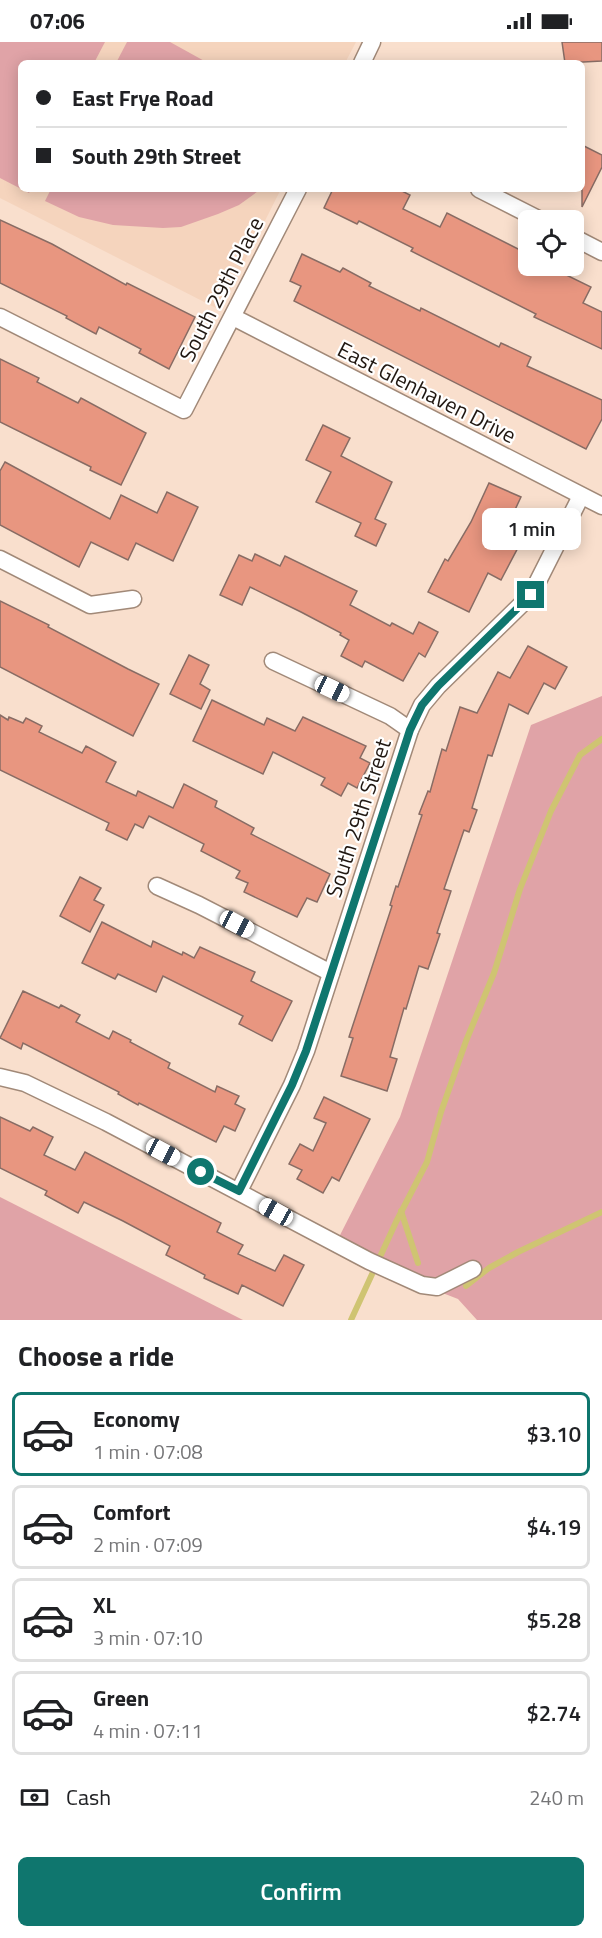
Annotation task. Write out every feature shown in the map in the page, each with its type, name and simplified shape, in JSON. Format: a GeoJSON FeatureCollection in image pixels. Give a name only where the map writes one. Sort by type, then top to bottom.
{"type":"FeatureCollection","features":[{"type":"Feature","properties":{"kind":"street"},"geometry":{"type":"LineString","coordinates":[[363,60],[372,42]]}},
{"type":"Feature","properties":{"kind":"street","name":"South 29th Place"},"geometry":{"type":"LineString","coordinates":[[0,317],[184,410],[296,192]]}},
{"type":"Feature","properties":{"kind":"street"},"geometry":{"type":"LineString","coordinates":[[484,192],[520,210]]}},
{"type":"Feature","properties":{"kind":"street"},"geometry":{"type":"LineString","coordinates":[[584,243],[602,252]]}},
{"type":"Feature","properties":{"kind":"street","name":"East Glenhaven Drive"},"geometry":{"type":"LineString","coordinates":[[233,317],[602,506]]}},
{"type":"Feature","properties":{"kind":"street","name":"South 29th Street"},"geometry":{"type":"LineString","coordinates":[[239,1191],[292,1085],[306,1051],[410,730],[422,705],[438,686],[531,595],[581,496]]}},
{"type":"Feature","properties":{"kind":"street"},"geometry":{"type":"LineString","coordinates":[[0,559],[90,605],[133,599]]}},
{"type":"Feature","properties":{"kind":"street"},"geometry":{"type":"LineString","coordinates":[[273,661],[390,716],[410,730]]}},
{"type":"Feature","properties":{"kind":"street"},"geometry":{"type":"LineString","coordinates":[[157,886],[331,973]]}},
{"type":"Feature","properties":{"kind":"street"},"geometry":{"type":"LineString","coordinates":[[0,1077],[26,1083],[106,1122],[376,1265],[422,1286],[437,1287],[473,1269]]}},
{"type":"Feature","properties":{"kind":"shaded area"},"geometry":{"type":"Polygon","coordinates":[[[0,42],[356,42],[347,60],[18,60],[18,192],[279,192],[220,310],[0,198],[0,42]]]}},
{"type":"Feature","properties":{"kind":"shaded area"},"geometry":{"type":"Polygon","coordinates":[[[0,42],[105,42],[96,60],[18,60],[18,187],[0,178],[0,42]]]}},
{"type":"Feature","properties":{"kind":"shaded area"},"geometry":{"type":"Polygon","coordinates":[[[127,42],[170,42],[203,60],[118,60],[127,42]]]}},
{"type":"Feature","properties":{"kind":"shaded area"},"geometry":{"type":"Polygon","coordinates":[[[50,192],[257,192],[239,205],[218,214],[181,227],[163,228],[113,225],[79,217],[45,201],[50,192]]]}},
{"type":"Feature","properties":{"kind":"shaded area"},"geometry":{"type":"Polygon","coordinates":[[[602,696],[602,1320],[477,1320],[458,1299],[422,1285],[336,1243],[400,1117],[531,725],[602,696]]]}},
{"type":"Feature","properties":{"kind":"shaded area"},"geometry":{"type":"Polygon","coordinates":[[[0,1197],[243,1320],[0,1320],[0,1197]]]}},
{"type":"Feature","properties":{"kind":"building"},"geometry":{"type":"Polygon","coordinates":[[[562,42],[602,42],[602,61],[565,60],[562,42]]]}},
{"type":"Feature","properties":{"kind":"building"},"geometry":{"type":"Polygon","coordinates":[[[585,146],[602,155],[602,167],[582,207],[582,192],[585,192],[585,146]]]}},
{"type":"Feature","properties":{"kind":"building"},"geometry":{"type":"Polygon","coordinates":[[[332,192],[404,192],[410,195],[403,209],[440,227],[447,213],[518,249],[518,276],[568,276],[591,287],[583,303],[602,312],[602,349],[534,317],[536,314],[411,251],[413,248],[359,221],[357,224],[324,208],[332,192]]]}},
{"type":"Feature","properties":{"kind":"building"},"geometry":{"type":"Polygon","coordinates":[[[0,220],[52,244],[126,285],[127,283],[195,317],[169,369],[139,353],[141,349],[99,327],[96,334],[66,318],[67,316],[0,283],[0,220]]]}},
{"type":"Feature","properties":{"kind":"building"},"geometry":{"type":"Polygon","coordinates":[[[302,254],[340,272],[343,268],[371,283],[369,286],[420,311],[421,308],[499,347],[501,343],[531,357],[527,366],[602,400],[602,419],[586,449],[294,301],[301,286],[290,281],[302,254]]]}},
{"type":"Feature","properties":{"kind":"building"},"geometry":{"type":"Polygon","coordinates":[[[0,359],[39,378],[37,382],[78,403],[81,398],[146,433],[121,485],[90,470],[91,467],[0,422],[0,359]]]}},
{"type":"Feature","properties":{"kind":"building"},"geometry":{"type":"Polygon","coordinates":[[[323,425],[350,438],[341,456],[392,482],[375,519],[386,524],[376,546],[355,536],[361,523],[316,502],[331,472],[306,460],[323,425]]]}},
{"type":"Feature","properties":{"kind":"building"},"geometry":{"type":"Polygon","coordinates":[[[5,462],[110,519],[121,495],[157,513],[167,492],[198,507],[173,561],[136,543],[128,560],[91,542],[79,567],[0,525],[0,471],[5,462]]]}},
{"type":"Feature","properties":{"kind":"building"},"geometry":{"type":"Polygon","coordinates":[[[489,483],[521,497],[513,514],[531,523],[501,580],[488,573],[469,612],[428,592],[445,559],[448,561],[471,522],[489,483]]]}},
{"type":"Feature","properties":{"kind":"building"},"geometry":{"type":"Polygon","coordinates":[[[255,554],[280,566],[285,556],[357,591],[350,605],[390,626],[392,623],[413,634],[419,622],[438,632],[425,657],[419,653],[403,681],[365,661],[362,667],[341,656],[349,640],[340,635],[341,633],[301,612],[250,587],[242,605],[220,595],[239,555],[252,561],[255,554]]]}},
{"type":"Feature","properties":{"kind":"building"},"geometry":{"type":"Polygon","coordinates":[[[0,601],[159,684],[133,736],[0,667],[0,601]]]}},
{"type":"Feature","properties":{"kind":"building"},"geometry":{"type":"Polygon","coordinates":[[[528,646],[567,667],[555,689],[544,683],[528,714],[509,704],[492,756],[488,755],[472,808],[477,810],[469,832],[464,830],[444,889],[451,891],[428,969],[419,966],[406,1009],[404,1008],[390,1057],[397,1059],[387,1091],[341,1076],[353,1038],[349,1037],[392,906],[390,905],[396,886],[398,887],[422,815],[419,814],[428,791],[430,792],[442,749],[446,751],[460,707],[477,713],[498,672],[510,678],[528,646]]]}},
{"type":"Feature","properties":{"kind":"building"},"geometry":{"type":"Polygon","coordinates":[[[189,655],[209,665],[200,684],[210,690],[201,709],[170,694],[189,655]]]}},
{"type":"Feature","properties":{"kind":"building"},"geometry":{"type":"Polygon","coordinates":[[[212,700],[264,725],[267,718],[295,731],[303,717],[366,746],[360,758],[370,763],[357,788],[348,783],[341,796],[321,785],[325,778],[273,752],[263,774],[193,741],[212,700]]]}},
{"type":"Feature","properties":{"kind":"building"},"geometry":{"type":"Polygon","coordinates":[[[0,715],[8,720],[9,717],[23,723],[26,718],[42,726],[39,732],[82,753],[86,746],[116,762],[106,782],[136,796],[138,791],[173,808],[184,784],[217,801],[215,807],[254,828],[251,834],[330,874],[317,902],[307,898],[297,917],[244,892],[248,883],[236,878],[240,871],[201,851],[204,844],[149,816],[143,828],[135,824],[127,840],[106,830],[109,823],[0,770],[0,715]]]}},
{"type":"Feature","properties":{"kind":"building"},"geometry":{"type":"Polygon","coordinates":[[[80,877],[101,888],[94,900],[104,905],[90,932],[60,916],[80,877]]]}},
{"type":"Feature","properties":{"kind":"building"},"geometry":{"type":"Polygon","coordinates":[[[102,922],[151,947],[153,941],[182,955],[183,952],[194,958],[200,947],[255,972],[251,981],[292,1001],[272,1041],[239,1024],[243,1016],[163,976],[156,992],[118,974],[115,979],[82,963],[102,922]]]}},
{"type":"Feature","properties":{"kind":"building"},"geometry":{"type":"Polygon","coordinates":[[[23,991],[59,1008],[61,1005],[80,1015],[76,1022],[109,1039],[113,1031],[131,1040],[130,1042],[170,1063],[168,1068],[215,1092],[217,1086],[239,1096],[235,1104],[245,1109],[235,1131],[224,1126],[216,1142],[139,1103],[138,1105],[118,1094],[119,1092],[23,1043],[21,1049],[0,1038],[23,991]]]}},
{"type":"Feature","properties":{"kind":"building"},"geometry":{"type":"Polygon","coordinates":[[[324,1097],[370,1119],[339,1181],[332,1177],[323,1193],[297,1179],[302,1170],[289,1164],[300,1144],[313,1151],[326,1123],[314,1118],[324,1097]]]}},
{"type":"Feature","properties":{"kind":"building"},"geometry":{"type":"Polygon","coordinates":[[[0,1117],[30,1131],[33,1127],[53,1137],[44,1155],[75,1170],[85,1152],[221,1223],[217,1232],[243,1245],[238,1254],[275,1271],[284,1255],[304,1265],[283,1306],[242,1285],[238,1294],[204,1278],[205,1275],[166,1255],[170,1246],[84,1202],[78,1213],[45,1195],[47,1191],[0,1168],[0,1117]]]}},
{"type":"Feature","properties":{"kind":"waterway"},"geometry":{"type":"LineString","coordinates":[[351,1320],[396,1222],[427,1162],[441,1112],[466,1041],[494,973],[520,889],[551,811],[580,755],[602,739]]}},
{"type":"Feature","properties":{"kind":"waterway"},"geometry":{"type":"LineString","coordinates":[[401,1211],[418,1263]]}},
{"type":"Feature","properties":{"kind":"waterway"},"geometry":{"type":"LineString","coordinates":[[466,1286],[489,1268],[518,1252],[602,1212]]}},
{"type":"Feature","properties":{"kind":"route"},"geometry":{"type":"LineString","coordinates":[[201,1172],[239,1191],[292,1085],[306,1051],[410,730],[422,705],[438,686],[531,595]]}}]}
